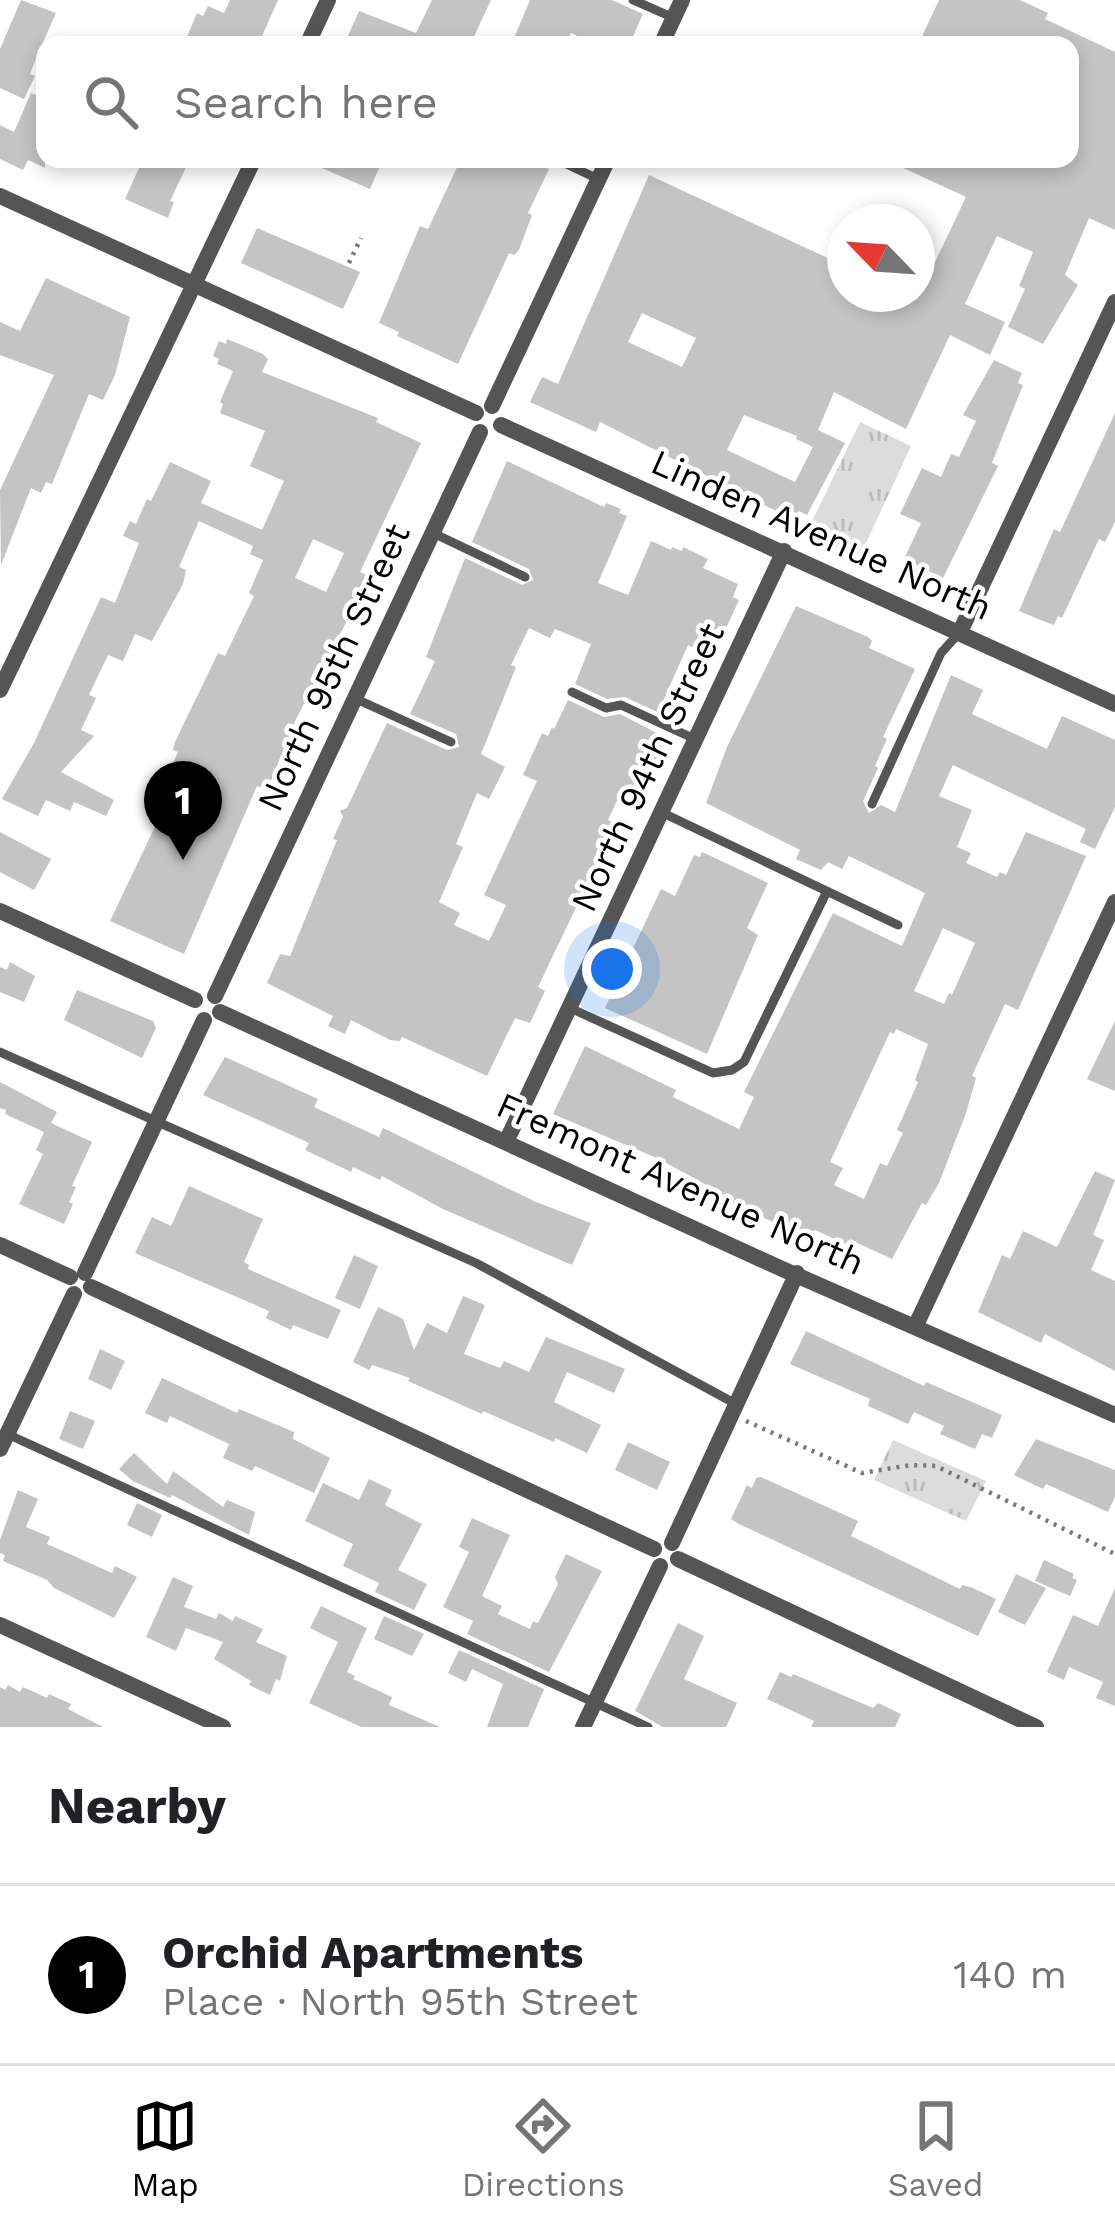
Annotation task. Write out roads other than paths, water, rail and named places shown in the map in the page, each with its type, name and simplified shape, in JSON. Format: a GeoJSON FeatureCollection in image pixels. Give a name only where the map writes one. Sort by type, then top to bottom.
{"type":"FeatureCollection","features":[{"type":"Feature","properties":{"kind":"street"},"geometry":{"type":"LineString","coordinates":[[311,36],[328,0]]}},
{"type":"Feature","properties":{"kind":"street"},"geometry":{"type":"LineString","coordinates":[[0,690],[250,168]]}},
{"type":"Feature","properties":{"kind":"street"},"geometry":{"type":"LineString","coordinates":[[0,196],[195,284],[484,409],[502,415],[494,432],[480,432],[474,424],[484,409],[604,168]]}},
{"type":"Feature","properties":{"kind":"street"},"geometry":{"type":"LineString","coordinates":[[960,632],[1115,302]]}},
{"type":"Feature","properties":{"kind":"street","name":"Linden Avenue North"},"geometry":{"type":"LineString","coordinates":[[501,425],[1115,704]]}},
{"type":"Feature","properties":{"kind":"street","name":"North 95th Street"},"geometry":{"type":"LineString","coordinates":[[2,1438],[213,1009],[480,432]]}},
{"type":"Feature","properties":{"kind":"street","name":"North 94th Street"},"geometry":{"type":"LineString","coordinates":[[507,1140],[784,551]]}},
{"type":"Feature","properties":{"kind":"street"},"geometry":{"type":"LineString","coordinates":[[916,1325],[1115,902]]}},
{"type":"Feature","properties":{"kind":"street"},"geometry":{"type":"LineString","coordinates":[[0,910],[195,1000],[204,994],[213,1009]]}},
{"type":"Feature","properties":{"kind":"street","name":"Fremont Avenue North"},"geometry":{"type":"LineString","coordinates":[[213,1009],[1115,1415]]}},
{"type":"Feature","properties":{"kind":"street"},"geometry":{"type":"LineString","coordinates":[[0,1245],[1036,1727]]}},
{"type":"Feature","properties":{"kind":"street"},"geometry":{"type":"LineString","coordinates":[[583,1727],[797,1274]]}},
{"type":"Feature","properties":{"kind":"street"},"geometry":{"type":"LineString","coordinates":[[0,1625],[223,1727]]}},
{"type":"Feature","properties":{"kind":"lane"},"geometry":{"type":"LineString","coordinates":[[633,0],[678,9]]}},
{"type":"Feature","properties":{"kind":"lane"},"geometry":{"type":"LineString","coordinates":[[575,168],[598,179]]}},
{"type":"Feature","properties":{"kind":"lane"},"geometry":{"type":"LineString","coordinates":[[432,533],[525,577]]}},
{"type":"Feature","properties":{"kind":"lane"},"geometry":{"type":"LineString","coordinates":[[872,803],[940,653],[960,632]]}},
{"type":"Feature","properties":{"kind":"lane"},"geometry":{"type":"LineString","coordinates":[[572,692],[606,708],[622,705],[697,740]]}},
{"type":"Feature","properties":{"kind":"lane"},"geometry":{"type":"LineString","coordinates":[[354,698],[451,742]]}},
{"type":"Feature","properties":{"kind":"lane"},"geometry":{"type":"LineString","coordinates":[[663,813],[898,925]]}},
{"type":"Feature","properties":{"kind":"lane"},"geometry":{"type":"LineString","coordinates":[[570,1008],[713,1073],[732,1070],[745,1062],[827,891]]}},
{"type":"Feature","properties":{"kind":"lane"},"geometry":{"type":"LineString","coordinates":[[0,1052],[476,1263],[734,1410]]}},
{"type":"Feature","properties":{"kind":"lane"},"geometry":{"type":"LineString","coordinates":[[2,1438],[648,1727]]}},
{"type":"Feature","properties":{"kind":"place","name":"Orchid Apartments"},"geometry":{"type":"Point","coordinates":[183,860]}}]}
